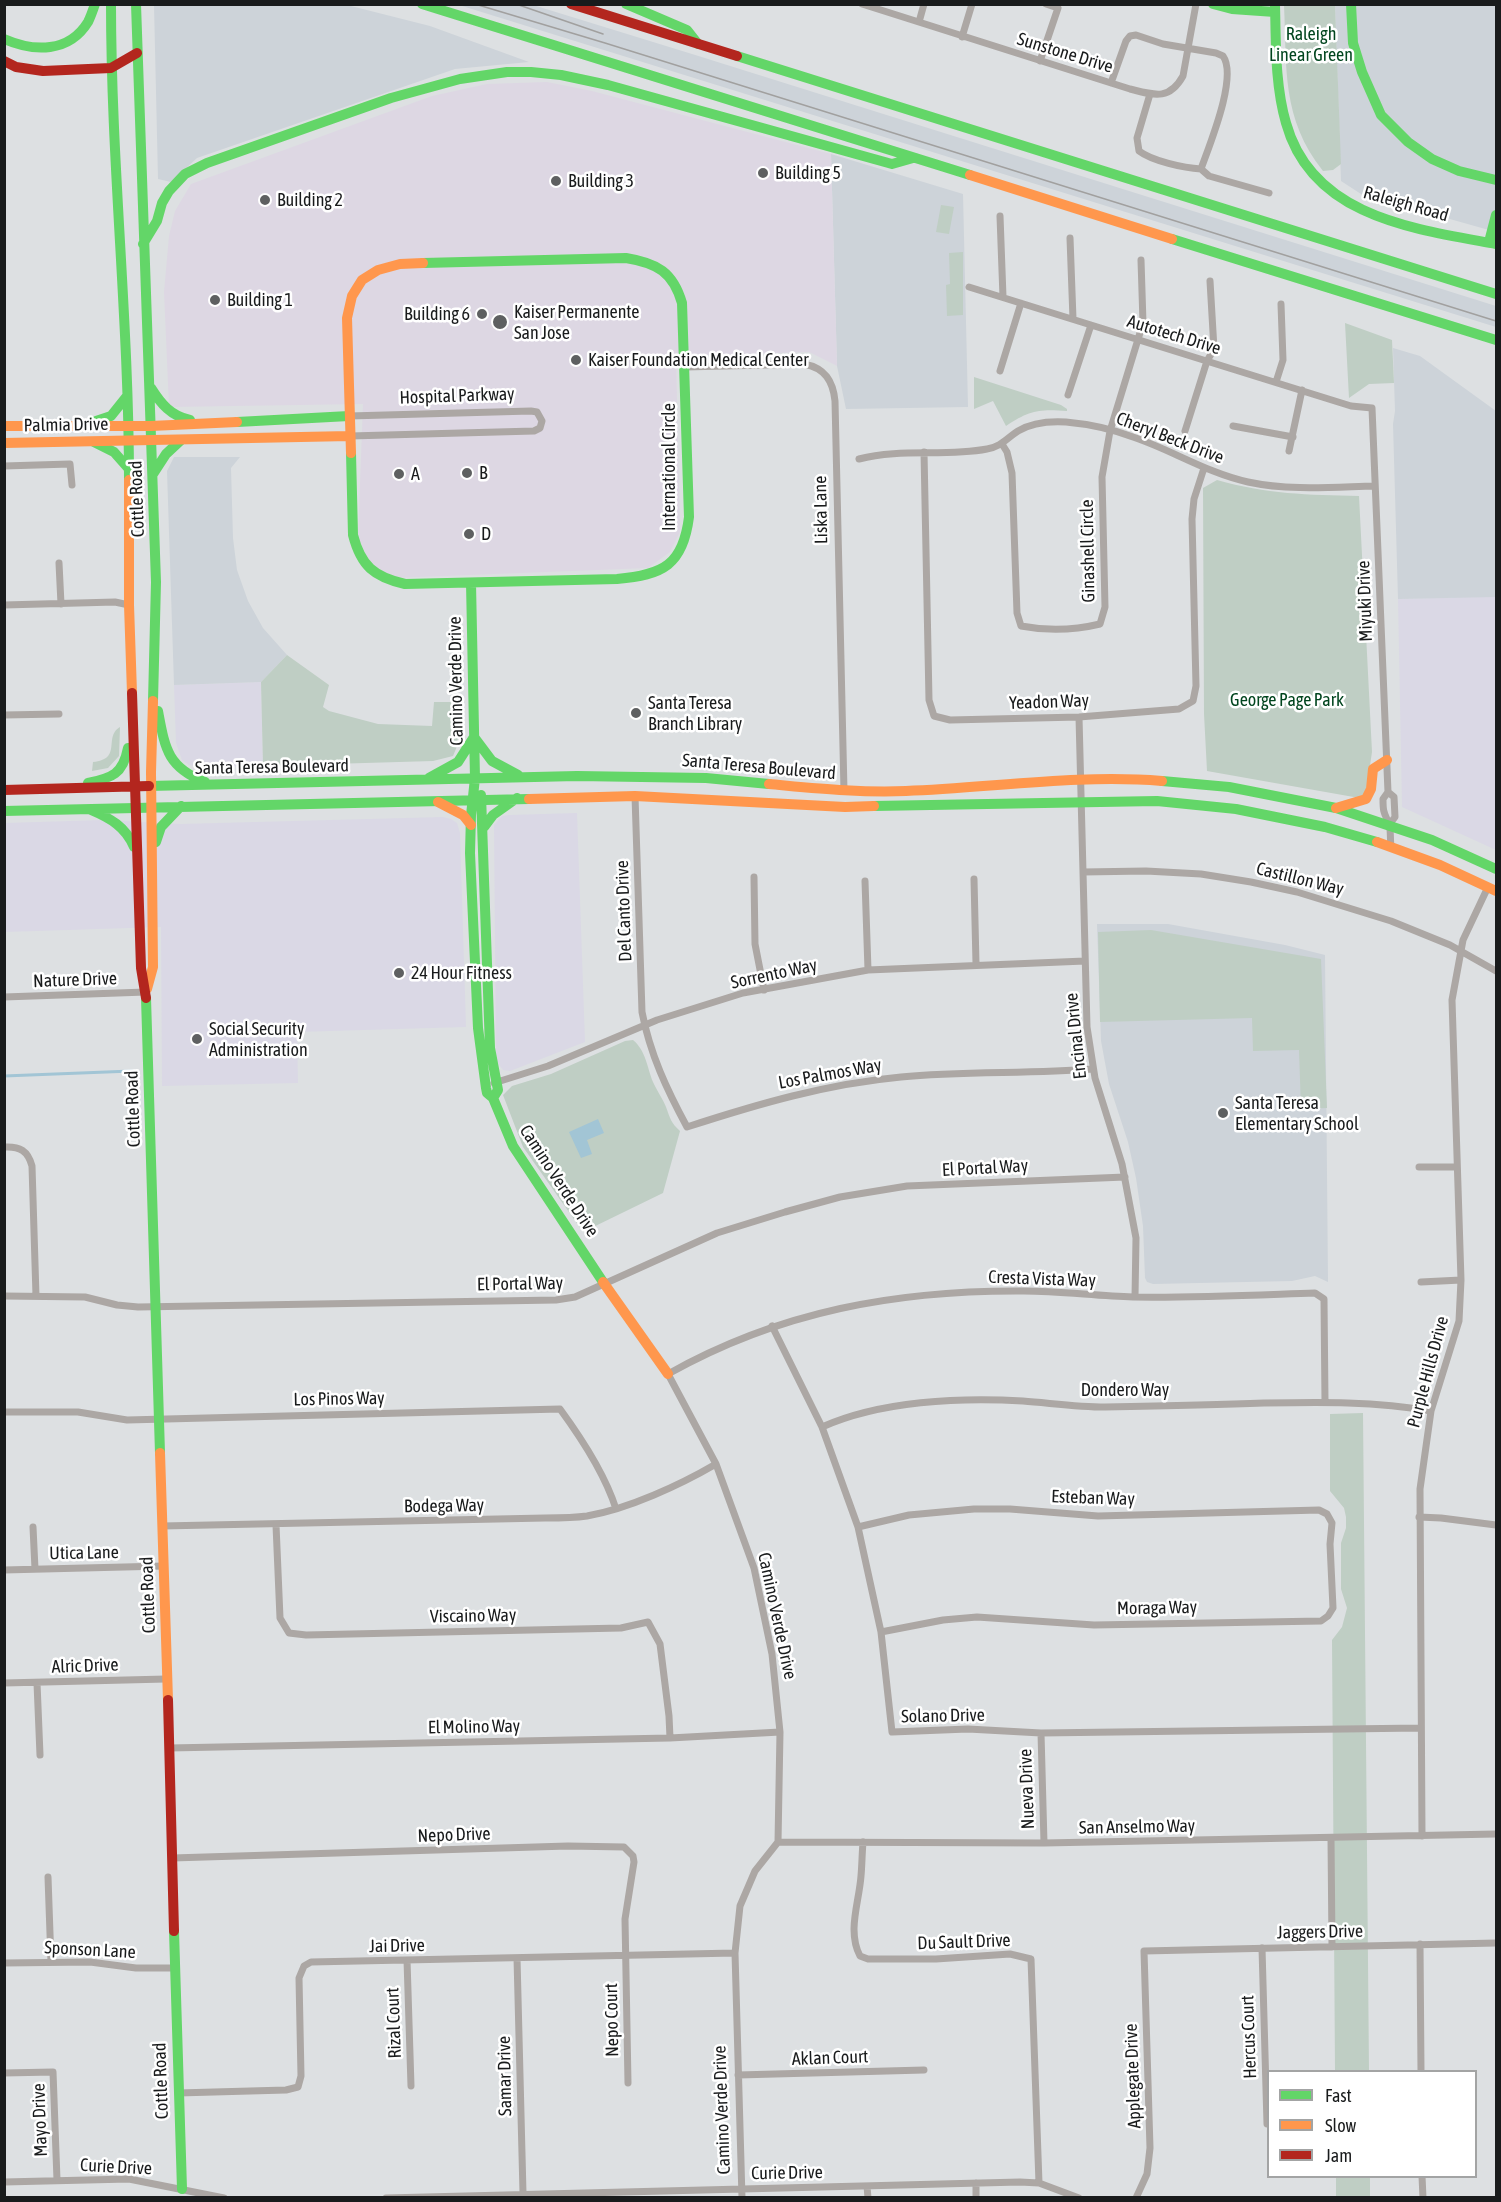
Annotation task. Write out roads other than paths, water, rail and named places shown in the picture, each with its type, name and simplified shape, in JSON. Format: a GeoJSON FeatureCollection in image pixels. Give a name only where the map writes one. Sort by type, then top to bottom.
{"type":"FeatureCollection","features":[{"type":"Feature","properties":{"kind":"main road"},"geometry":{"type":"LineString","coordinates":[[4,39],[32,49],[57,48],[68,43],[84,28],[95,4]]}},
{"type":"Feature","properties":{"kind":"main road","name":"Cottle Road"},"geometry":{"type":"LineString","coordinates":[[111,4],[111,68],[124,290],[136,856],[140,903],[141,968],[146,992],[182,2193]]}},
{"type":"Feature","properties":{"kind":"main road","name":"Cottle Road"},"geometry":{"type":"LineString","coordinates":[[136,4],[156,582],[151,807],[153,967],[146,992]]}},
{"type":"Feature","properties":{"kind":"main road"},"geometry":{"type":"LineString","coordinates":[[422,4],[1497,340]]}},
{"type":"Feature","properties":{"kind":"main road"},"geometry":{"type":"LineString","coordinates":[[571,4],[1497,294]]}},
{"type":"Feature","properties":{"kind":"main road"},"geometry":{"type":"LineString","coordinates":[[626,4],[687,30],[698,44]]}},
{"type":"Feature","properties":{"kind":"main road"},"geometry":{"type":"LineString","coordinates":[[1213,4],[1232,9],[1275,8]]}},
{"type":"Feature","properties":{"kind":"main road"},"geometry":{"type":"LineString","coordinates":[[1351,4],[1353,43],[1362,72],[1381,115],[1408,142],[1432,159],[1459,171],[1497,180]]}},
{"type":"Feature","properties":{"kind":"main road","name":"Raleigh Road"},"geometry":{"type":"LineString","coordinates":[[1275,8],[1278,84],[1287,125],[1304,161],[1334,195],[1355,207],[1386,219],[1493,243]]}},
{"type":"Feature","properties":{"kind":"main road"},"geometry":{"type":"LineString","coordinates":[[4,62],[16,67],[43,71],[111,68],[137,52]]}},
{"type":"Feature","properties":{"kind":"main road"},"geometry":{"type":"LineString","coordinates":[[143,244],[157,221],[169,191],[184,174],[207,163],[391,98],[451,79],[482,74],[531,72],[563,74],[892,164],[914,158]]}},
{"type":"Feature","properties":{"kind":"main road"},"geometry":{"type":"LineString","coordinates":[[1493,243],[1497,215]]}},
{"type":"Feature","properties":{"kind":"main road","name":"International Circle"},"geometry":{"type":"LineString","coordinates":[[611,258],[651,263],[670,277],[679,290],[683,314],[685,367],[689,518],[685,545],[676,560],[657,573],[634,578],[405,584],[389,582],[373,573],[361,560],[353,535],[347,318],[348,305],[355,287],[364,278],[386,266],[611,258]]}},
{"type":"Feature","properties":{"kind":"main road"},"geometry":{"type":"LineString","coordinates":[[151,388],[165,409],[172,414],[187,420],[207,422]]}},
{"type":"Feature","properties":{"kind":"main road"},"geometry":{"type":"LineString","coordinates":[[78,425],[105,419],[127,396]]}},
{"type":"Feature","properties":{"kind":"main road","name":"Hospital Parkway"},"geometry":{"type":"LineString","coordinates":[[128,426],[349,416]]}},
{"type":"Feature","properties":{"kind":"main road","name":"Palmia Drive"},"geometry":{"type":"LineString","coordinates":[[4,426],[128,426]]}},
{"type":"Feature","properties":{"kind":"main road","name":"Hospital Parkway"},"geometry":{"type":"LineString","coordinates":[[128,440],[350,435]]}},
{"type":"Feature","properties":{"kind":"main road","name":"Palmia Drive"},"geometry":{"type":"LineString","coordinates":[[4,443],[128,440]]}},
{"type":"Feature","properties":{"kind":"main road"},"geometry":{"type":"LineString","coordinates":[[152,474],[166,453],[181,440]]}},
{"type":"Feature","properties":{"kind":"main road"},"geometry":{"type":"LineString","coordinates":[[91,441],[114,452],[129,469]]}},
{"type":"Feature","properties":{"kind":"main road","name":"Camino Verde Drive"},"geometry":{"type":"LineString","coordinates":[[471,583],[475,778],[471,800],[471,825],[478,1050],[491,1085]]}},
{"type":"Feature","properties":{"kind":"main road"},"geometry":{"type":"LineString","coordinates":[[155,692],[164,741],[171,762],[184,774],[214,785]]}},
{"type":"Feature","properties":{"kind":"main road"},"geometry":{"type":"LineString","coordinates":[[70,788],[113,776],[121,770],[126,763],[132,722]]}},
{"type":"Feature","properties":{"kind":"main road"},"geometry":{"type":"LineString","coordinates":[[427,779],[459,762],[474,737],[492,761],[501,768],[523,777]]}},
{"type":"Feature","properties":{"kind":"main road"},"geometry":{"type":"LineString","coordinates":[[1336,808],[1362,802],[1368,798],[1372,792],[1373,769],[1387,760]]}},
{"type":"Feature","properties":{"kind":"main road","name":"Santa Teresa Boulevard"},"geometry":{"type":"LineString","coordinates":[[4,790],[523,777],[672,776],[844,791],[906,791],[996,784],[1080,781],[1156,781],[1206,785],[1287,797],[1336,808],[1432,840],[1497,869]]}},
{"type":"Feature","properties":{"kind":"main road","name":"Camino Verde Drive"},"geometry":{"type":"LineString","coordinates":[[475,778],[483,800],[491,1085],[487,1093],[493,1098],[513,1146],[605,1285],[668,1374]]}},
{"type":"Feature","properties":{"kind":"main road","name":"Santa Teresa Boulevard"},"geometry":{"type":"LineString","coordinates":[[4,812],[635,796],[845,807],[1157,801],[1236,809],[1325,826],[1391,846],[1492,889]]}},
{"type":"Feature","properties":{"kind":"main road"},"geometry":{"type":"LineString","coordinates":[[484,827],[493,815],[518,798]]}},
{"type":"Feature","properties":{"kind":"main road"},"geometry":{"type":"LineString","coordinates":[[435,801],[463,815],[471,825]]}},
{"type":"Feature","properties":{"kind":"main road"},"geometry":{"type":"LineString","coordinates":[[153,857],[160,828],[181,806]]}},
{"type":"Feature","properties":{"kind":"main road"},"geometry":{"type":"LineString","coordinates":[[90,809],[111,819],[123,828],[132,840],[136,856]]}},
{"type":"Feature","properties":{"kind":"street","name":"Sunstone Drive"},"geometry":{"type":"LineString","coordinates":[[862,4],[1150,94]]}},
{"type":"Feature","properties":{"kind":"street"},"geometry":{"type":"LineString","coordinates":[[919,22],[924,4]]}},
{"type":"Feature","properties":{"kind":"street"},"geometry":{"type":"LineString","coordinates":[[962,37],[972,4]]}},
{"type":"Feature","properties":{"kind":"street"},"geometry":{"type":"LineString","coordinates":[[1040,61],[1058,8],[1046,4]]}},
{"type":"Feature","properties":{"kind":"street"},"geometry":{"type":"LineString","coordinates":[[1196,4],[1183,76],[1177,86],[1164,95],[1150,94],[1137,138],[1139,151],[1188,168],[1201,169],[1209,176],[1269,193]]}},
{"type":"Feature","properties":{"kind":"street"},"geometry":{"type":"LineString","coordinates":[[1111,83],[1126,41],[1130,36],[1136,35],[1163,44],[1189,47],[1223,56],[1228,67],[1221,113],[1201,169]]}},
{"type":"Feature","properties":{"kind":"street"},"geometry":{"type":"LineString","coordinates":[[1000,216],[1003,297]]}},
{"type":"Feature","properties":{"kind":"street"},"geometry":{"type":"LineString","coordinates":[[1070,238],[1073,319]]}},
{"type":"Feature","properties":{"kind":"street"},"geometry":{"type":"LineString","coordinates":[[1110,431],[1143,323],[1141,260]]}},
{"type":"Feature","properties":{"kind":"street"},"geometry":{"type":"LineString","coordinates":[[1185,431],[1206,361],[1214,349],[1210,281]]}},
{"type":"Feature","properties":{"kind":"street","name":"Autotech Drive"},"geometry":{"type":"LineString","coordinates":[[969,287],[1351,406],[1372,408]]}},
{"type":"Feature","properties":{"kind":"street"},"geometry":{"type":"LineString","coordinates":[[1000,371],[1021,303]]}},
{"type":"Feature","properties":{"kind":"street"},"geometry":{"type":"LineString","coordinates":[[1276,382],[1284,360],[1281,304]]}},
{"type":"Feature","properties":{"kind":"street"},"geometry":{"type":"LineString","coordinates":[[1068,395],[1090,325]]}},
{"type":"Feature","properties":{"kind":"street","name":"Liska Lane"},"geometry":{"type":"LineString","coordinates":[[685,367],[804,364],[817,367],[830,378],[835,401],[844,791]]}},
{"type":"Feature","properties":{"kind":"street"},"geometry":{"type":"LineString","coordinates":[[1289,451],[1302,390]]}},
{"type":"Feature","properties":{"kind":"street","name":"Miyuki Drive"},"geometry":{"type":"LineString","coordinates":[[1372,408],[1388,792],[1383,799],[1383,807],[1384,817],[1389,825],[1391,846]]}},
{"type":"Feature","properties":{"kind":"street","name":"Hospital Parkway"},"geometry":{"type":"LineString","coordinates":[[349,416],[531,411],[537,412],[542,421],[540,428],[534,431],[350,435]]}},
{"type":"Feature","properties":{"kind":"street","name":"Cheryl Beck Drive"},"geometry":{"type":"LineString","coordinates":[[860,459],[880,453],[968,452],[988,449],[1002,444],[1018,431],[1043,422],[1066,422],[1134,437],[1204,468],[1247,482],[1287,488],[1376,486]]}},
{"type":"Feature","properties":{"kind":"street"},"geometry":{"type":"LineString","coordinates":[[1233,426],[1293,437]]}},
{"type":"Feature","properties":{"kind":"street","name":"Ginashell Circle"},"geometry":{"type":"LineString","coordinates":[[1002,444],[1007,452],[1012,473],[1017,613],[1021,626],[1036,629],[1084,628],[1100,624],[1105,607],[1101,477],[1110,431]]}},
{"type":"Feature","properties":{"kind":"street","name":"Yeadon Way"},"geometry":{"type":"LineString","coordinates":[[924,453],[929,700],[934,716],[950,720],[1079,717],[1179,709],[1192,700],[1196,686],[1192,519],[1194,499],[1204,468]]}},
{"type":"Feature","properties":{"kind":"street"},"geometry":{"type":"LineString","coordinates":[[4,466],[70,464],[72,485]]}},
{"type":"Feature","properties":{"kind":"street"},"geometry":{"type":"LineString","coordinates":[[59,563],[61,604]]}},
{"type":"Feature","properties":{"kind":"street"},"geometry":{"type":"LineString","coordinates":[[4,605],[115,602],[129,605]]}},
{"type":"Feature","properties":{"kind":"street"},"geometry":{"type":"LineString","coordinates":[[4,715],[59,714]]}},
{"type":"Feature","properties":{"kind":"street","name":"Encinal Drive"},"geometry":{"type":"LineString","coordinates":[[1079,717],[1087,1027],[1093,1068],[1125,1177],[1136,1238],[1135,1297]]}},
{"type":"Feature","properties":{"kind":"street","name":"Miyuki Drive"},"geometry":{"type":"LineString","coordinates":[[1388,792],[1394,797],[1395,817],[1389,825]]}},
{"type":"Feature","properties":{"kind":"street","name":"Del Canto Drive"},"geometry":{"type":"LineString","coordinates":[[635,796],[644,1025]]}},
{"type":"Feature","properties":{"kind":"street","name":"Castillon Way"},"geometry":{"type":"LineString","coordinates":[[1083,872],[1190,873],[1251,882],[1297,892],[1352,908],[1450,945],[1497,971]]}},
{"type":"Feature","properties":{"kind":"street"},"geometry":{"type":"LineString","coordinates":[[754,877],[755,944],[764,990]]}},
{"type":"Feature","properties":{"kind":"street"},"geometry":{"type":"LineString","coordinates":[[974,879],[976,964]]}},
{"type":"Feature","properties":{"kind":"street"},"geometry":{"type":"LineString","coordinates":[[865,881],[868,970]]}},
{"type":"Feature","properties":{"kind":"street","name":"Purple Hills Drive"},"geometry":{"type":"LineString","coordinates":[[1422,1836],[1419,1517],[1423,1461],[1431,1411],[1459,1321],[1461,1280],[1452,1000],[1463,940],[1492,889]]}},
{"type":"Feature","properties":{"kind":"street","name":"Sorrento Way"},"geometry":{"type":"LineString","coordinates":[[491,1085],[548,1066],[644,1025],[743,993],[868,970],[1085,961]]}},
{"type":"Feature","properties":{"kind":"street","name":"Nature Drive"},"geometry":{"type":"LineString","coordinates":[[4,997],[146,992]]}},
{"type":"Feature","properties":{"kind":"street","name":"Los Palmos Way"},"geometry":{"type":"LineString","coordinates":[[644,1025],[646,1037],[665,1084],[687,1126],[768,1100],[867,1081],[933,1074],[1093,1068]]}},
{"type":"Feature","properties":{"kind":"street"},"geometry":{"type":"LineString","coordinates":[[4,1147],[20,1148],[25,1151],[32,1166],[36,1296]]}},
{"type":"Feature","properties":{"kind":"street"},"geometry":{"type":"LineString","coordinates":[[1419,1167],[1457,1167]]}},
{"type":"Feature","properties":{"kind":"street","name":"El Portal Way"},"geometry":{"type":"LineString","coordinates":[[4,1296],[85,1296],[117,1305],[156,1307],[485,1299],[556,1300],[575,1297],[605,1285],[717,1233],[840,1197],[907,1186],[1125,1177]]}},
{"type":"Feature","properties":{"kind":"street"},"geometry":{"type":"LineString","coordinates":[[1421,1282],[1461,1280]]}},
{"type":"Feature","properties":{"kind":"street","name":"Cresta Vista Way"},"geometry":{"type":"LineString","coordinates":[[668,1374],[726,1345],[772,1326],[823,1311],[874,1301],[942,1293],[1025,1291],[1135,1297],[1315,1293],[1324,1299],[1325,1402]]}},
{"type":"Feature","properties":{"kind":"street","name":"Solano Drive"},"geometry":{"type":"LineString","coordinates":[[772,1326],[822,1427],[858,1527],[881,1632],[892,1732],[968,1729],[1041,1733],[1420,1728]]}},
{"type":"Feature","properties":{"kind":"street","name":"Camino Verde Drive"},"geometry":{"type":"LineString","coordinates":[[668,1374],[716,1464],[754,1568],[772,1654],[780,1732],[778,1842],[755,1871],[740,1906],[735,1953],[742,2198]]}},
{"type":"Feature","properties":{"kind":"street","name":"Dondero Way"},"geometry":{"type":"LineString","coordinates":[[822,1427],[883,1409],[940,1401],[994,1400],[1100,1407],[1379,1403],[1431,1411]]}},
{"type":"Feature","properties":{"kind":"street","name":"Los Pinos Way"},"geometry":{"type":"LineString","coordinates":[[4,1412],[78,1412],[128,1420],[560,1409],[577,1432],[611,1495],[616,1509]]}},
{"type":"Feature","properties":{"kind":"street","name":"Bodega Way"},"geometry":{"type":"LineString","coordinates":[[162,1526],[585,1516],[616,1509],[716,1464]]}},
{"type":"Feature","properties":{"kind":"street","name":"Esteban Way"},"geometry":{"type":"LineString","coordinates":[[858,1527],[909,1515],[974,1509],[1010,1509],[1098,1516],[1319,1510],[1327,1514]]}},
{"type":"Feature","properties":{"kind":"street","name":"Moraga Way"},"geometry":{"type":"LineString","coordinates":[[881,1632],[933,1622],[977,1617],[1094,1625],[1321,1621],[1333,1608],[1330,1544],[1332,1523],[1327,1514]]}},
{"type":"Feature","properties":{"kind":"street"},"geometry":{"type":"LineString","coordinates":[[1419,1517],[1497,1525]]}},
{"type":"Feature","properties":{"kind":"street","name":"Viscaino Way"},"geometry":{"type":"LineString","coordinates":[[276,1525],[280,1618],[289,1633],[306,1635],[621,1628],[648,1622],[660,1644],[670,1738]]}},
{"type":"Feature","properties":{"kind":"street"},"geometry":{"type":"LineString","coordinates":[[33,1527],[35,1569]]}},
{"type":"Feature","properties":{"kind":"street","name":"Utica Lane"},"geometry":{"type":"LineString","coordinates":[[4,1570],[164,1566]]}},
{"type":"Feature","properties":{"kind":"street","name":"Alric Drive"},"geometry":{"type":"LineString","coordinates":[[4,1683],[166,1679]]}},
{"type":"Feature","properties":{"kind":"street"},"geometry":{"type":"LineString","coordinates":[[37,1683],[40,1755]]}},
{"type":"Feature","properties":{"kind":"street","name":"El Molino Way"},"geometry":{"type":"LineString","coordinates":[[169,1748],[670,1738],[780,1732]]}},
{"type":"Feature","properties":{"kind":"street","name":"Nueva Drive"},"geometry":{"type":"LineString","coordinates":[[1041,1733],[1044,1844]]}},
{"type":"Feature","properties":{"kind":"street","name":"San Anselmo Way"},"geometry":{"type":"LineString","coordinates":[[778,1842],[1044,1844],[1497,1834]]}},
{"type":"Feature","properties":{"kind":"street"},"geometry":{"type":"LineString","coordinates":[[1331,1838],[1332,1947]]}},
{"type":"Feature","properties":{"kind":"street","name":"Du Sault Drive"},"geometry":{"type":"LineString","coordinates":[[862,1842],[861,1877],[853,1931],[860,1956],[868,1959],[936,1959],[1010,1954],[1031,1959],[1039,2183]]}},
{"type":"Feature","properties":{"kind":"street","name":"Nepo Drive"},"geometry":{"type":"LineString","coordinates":[[172,1858],[579,1846],[624,1847],[633,1856],[634,1862],[625,1919],[625,1956]]}},
{"type":"Feature","properties":{"kind":"street"},"geometry":{"type":"LineString","coordinates":[[48,1877],[51,1962]]}},
{"type":"Feature","properties":{"kind":"street","name":"Jaggers Drive"},"geometry":{"type":"LineString","coordinates":[[1144,1951],[1497,1943]]}},
{"type":"Feature","properties":{"kind":"street"},"geometry":{"type":"LineString","coordinates":[[1420,1944],[1421,2070]]}},
{"type":"Feature","properties":{"kind":"street","name":"Hercus Court"},"geometry":{"type":"LineString","coordinates":[[1262,1948],[1267,2124]]}},
{"type":"Feature","properties":{"kind":"street","name":"Applegate Drive"},"geometry":{"type":"LineString","coordinates":[[1136,2198],[1147,2174],[1150,2148],[1144,1951]]}},
{"type":"Feature","properties":{"kind":"street","name":"Jai Drive"},"geometry":{"type":"LineString","coordinates":[[178,2092],[286,2090],[298,2087],[301,2076],[299,1978],[304,1966],[311,1962],[735,1953]]}},
{"type":"Feature","properties":{"kind":"street","name":"Nepo Court"},"geometry":{"type":"LineString","coordinates":[[625,1956],[628,2083]]}},
{"type":"Feature","properties":{"kind":"street","name":"Samar Drive"},"geometry":{"type":"LineString","coordinates":[[517,1958],[523,2193]]}},
{"type":"Feature","properties":{"kind":"street","name":"Rizal Court"},"geometry":{"type":"LineString","coordinates":[[407,1960],[411,2086]]}},
{"type":"Feature","properties":{"kind":"street","name":"Sponson Lane"},"geometry":{"type":"LineString","coordinates":[[4,1963],[90,1962],[136,1968],[174,1968]]}},
{"type":"Feature","properties":{"kind":"street","name":"Aklan Court"},"geometry":{"type":"LineString","coordinates":[[738,2075],[924,2070]]}},
{"type":"Feature","properties":{"kind":"street","name":"Mayo Drive"},"geometry":{"type":"LineString","coordinates":[[4,2073],[53,2072],[57,2180]]}},
{"type":"Feature","properties":{"kind":"street"},"geometry":{"type":"LineString","coordinates":[[1422,2178],[1423,2198]]}},
{"type":"Feature","properties":{"kind":"street","name":"Curie Drive"},"geometry":{"type":"LineString","coordinates":[[4,2182],[129,2179],[182,2193],[224,2198]]}},
{"type":"Feature","properties":{"kind":"street"},"geometry":{"type":"LineString","coordinates":[[976,2183],[976,2198]]}},
{"type":"Feature","properties":{"kind":"street","name":"Curie Drive"},"geometry":{"type":"LineString","coordinates":[[386,2198],[523,2193],[650,2194],[741,2189],[1039,2183],[1079,2198]]}},
{"type":"Feature","properties":{"kind":"street"},"geometry":{"type":"LineString","coordinates":[[867,2186],[867,2198]]}},
{"type":"Feature","properties":{"kind":"water"},"geometry":{"type":"Polygon","coordinates":[[[598,1119],[604,1133],[587,1140],[592,1154],[581,1158],[569,1132],[598,1119]]]}},
{"type":"Feature","properties":{"kind":"waterway"},"geometry":{"type":"LineString","coordinates":[[4,1076],[132,1071]]}},
{"type":"Feature","properties":{"kind":"tram line"},"geometry":{"type":"LineString","coordinates":[[475,4],[1496,321]]}},
{"type":"Feature","properties":{"kind":"tram line"},"geometry":{"type":"LineString","coordinates":[[516,4],[603,34]]}},
{"type":"Feature","properties":{"kind":"place","name":"Building 5"},"geometry":{"type":"Point","coordinates":[763,173]}},
{"type":"Feature","properties":{"kind":"place","name":"Building 3"},"geometry":{"type":"Point","coordinates":[556,181]}},
{"type":"Feature","properties":{"kind":"place","name":"Building 2"},"geometry":{"type":"Point","coordinates":[265,200]}},
{"type":"Feature","properties":{"kind":"place","name":"Building 1"},"geometry":{"type":"Point","coordinates":[215,300]}},
{"type":"Feature","properties":{"kind":"place","name":"Building 6"},"geometry":{"type":"Point","coordinates":[482,314]}},
{"type":"Feature","properties":{"kind":"place","name":"Kaiser Permanente San Jose"},"geometry":{"type":"Point","coordinates":[500,322]}},
{"type":"Feature","properties":{"kind":"place","name":"Kaiser Foundation Medical Center"},"geometry":{"type":"Point","coordinates":[576,360]}},
{"type":"Feature","properties":{"kind":"place","name":"B"},"geometry":{"type":"Point","coordinates":[467,473]}},
{"type":"Feature","properties":{"kind":"place","name":"A"},"geometry":{"type":"Point","coordinates":[399,474]}},
{"type":"Feature","properties":{"kind":"place","name":"D"},"geometry":{"type":"Point","coordinates":[469,534]}},
{"type":"Feature","properties":{"kind":"place","name":"Santa Teresa Branch Library"},"geometry":{"type":"Point","coordinates":[636,713]}},
{"type":"Feature","properties":{"kind":"place","name":"24 Hour Fitness"},"geometry":{"type":"Point","coordinates":[399,973]}},
{"type":"Feature","properties":{"kind":"place","name":"Social Security Administration"},"geometry":{"type":"Point","coordinates":[197,1039]}},
{"type":"Feature","properties":{"kind":"place","name":"Santa Teresa Elementary School"},"geometry":{"type":"Point","coordinates":[1223,1113]}},
{"type":"Feature","properties":{"kind":"park label","name":"Raleigh Linear Green"},"geometry":{"type":"Point","coordinates":[1311,44]}},
{"type":"Feature","properties":{"kind":"park label","name":"George Page Park"},"geometry":{"type":"Point","coordinates":[1287,700]}}]}
